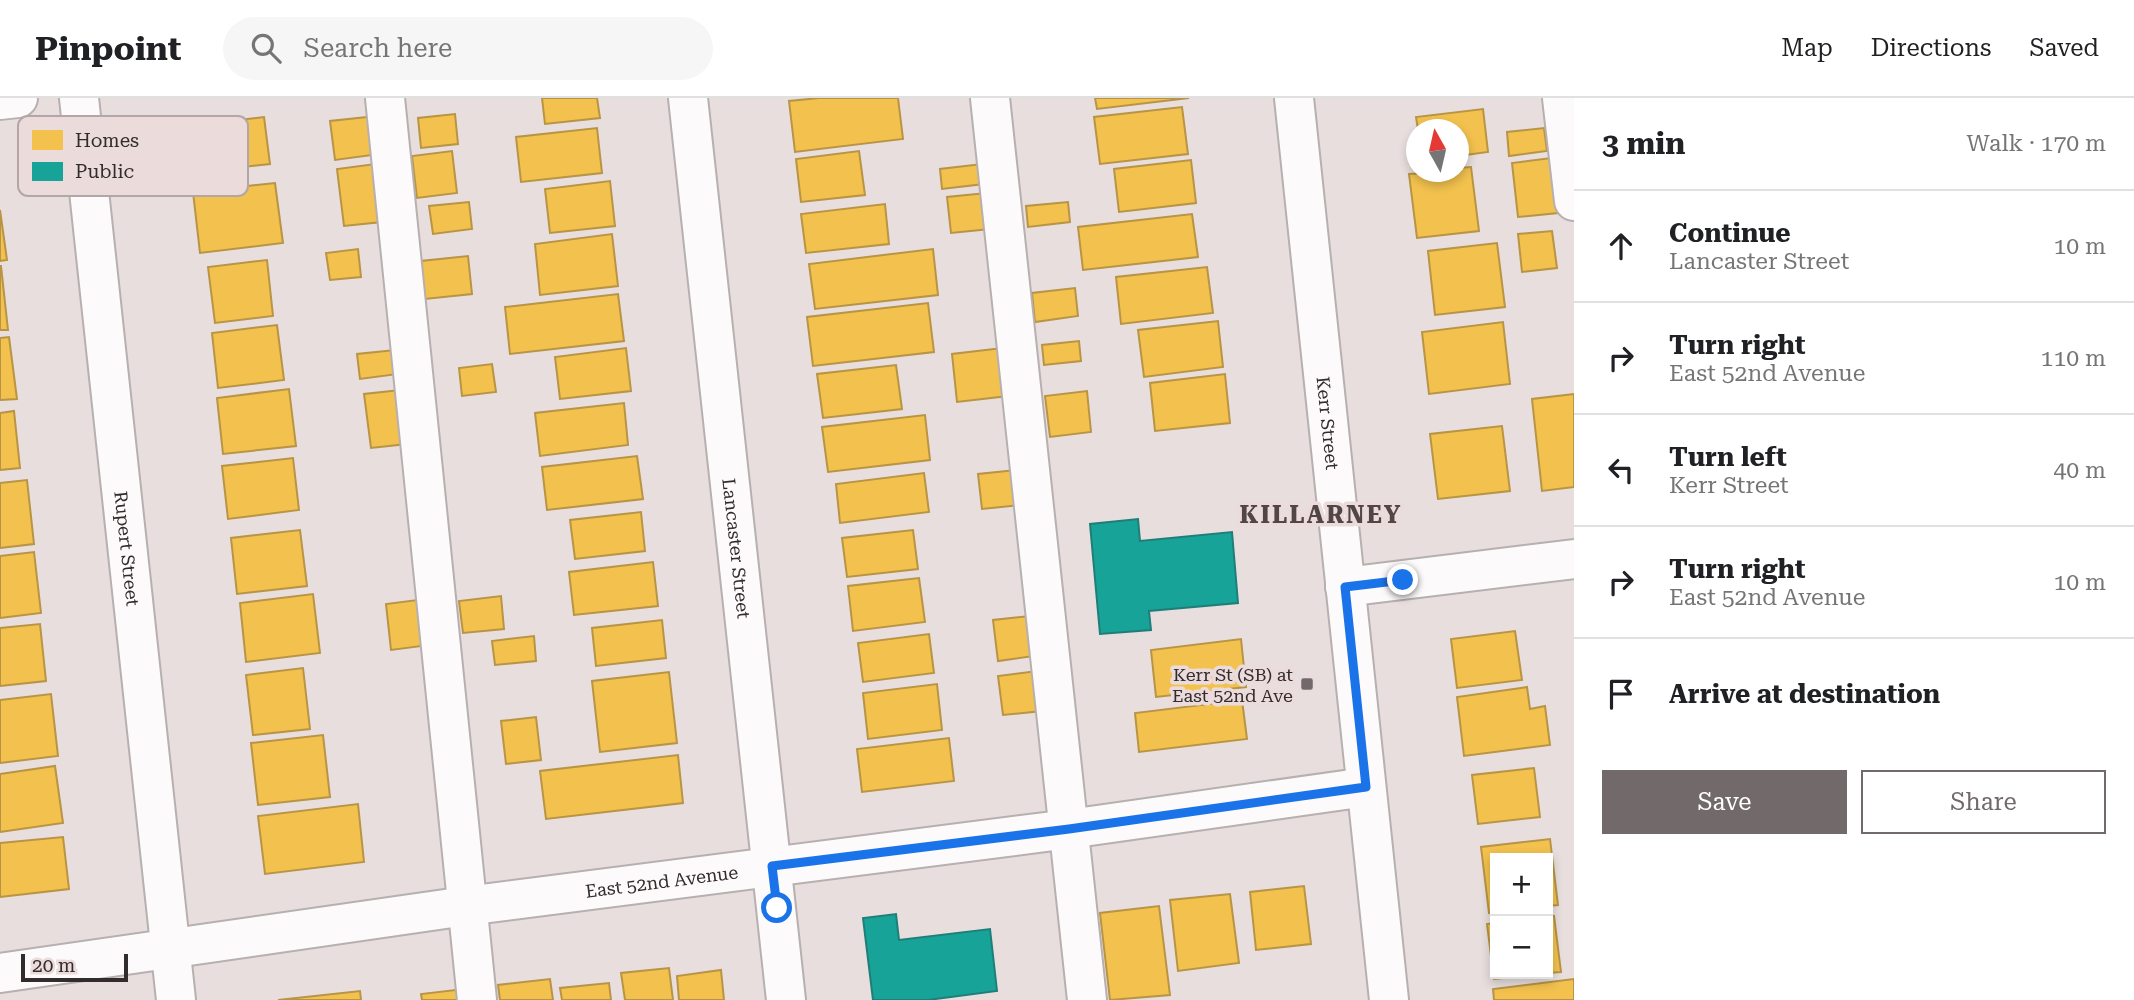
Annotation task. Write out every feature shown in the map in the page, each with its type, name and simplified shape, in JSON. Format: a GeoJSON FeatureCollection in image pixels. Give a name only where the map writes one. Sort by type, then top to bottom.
{"type":"FeatureCollection","features":[{"type":"Feature","properties":{"kind":"street"},"geometry":{"type":"LineString","coordinates":[[0,100],[18,98]]}},
{"type":"Feature","properties":{"kind":"street","name":"Rupert Street"},"geometry":{"type":"LineString","coordinates":[[79,98],[81,116]]}},
{"type":"Feature","properties":{"kind":"street"},"geometry":{"type":"LineString","coordinates":[[386,98],[477,1000]]}},
{"type":"Feature","properties":{"kind":"street","name":"Lancaster Street"},"geometry":{"type":"LineString","coordinates":[[688,98],[786,1000]]}},
{"type":"Feature","properties":{"kind":"street"},"geometry":{"type":"LineString","coordinates":[[990,98],[1087,1000]]}},
{"type":"Feature","properties":{"kind":"street","name":"Kerr Street"},"geometry":{"type":"LineString","coordinates":[[1294,98],[1389,1000]]}},
{"type":"Feature","properties":{"kind":"street"},"geometry":{"type":"LineString","coordinates":[[1562,98],[1574,201]]}},
{"type":"Feature","properties":{"kind":"street","name":"Rupert Street"},"geometry":{"type":"LineString","coordinates":[[89,196],[176,1000]]}},
{"type":"Feature","properties":{"kind":"street"},"geometry":{"type":"LineString","coordinates":[[1345,587],[1574,559]]}},
{"type":"Feature","properties":{"kind":"street","name":"East 52nd Avenue"},"geometry":{"type":"LineString","coordinates":[[0,974],[466,906],[1069,829],[1366,787]]}},
{"type":"Feature","properties":{"kind":"building: Homes"},"geometry":{"type":"Polygon","coordinates":[[[542,98],[597,98],[600,118],[545,124],[542,98]]]}},
{"type":"Feature","properties":{"kind":"building: Homes"},"geometry":{"type":"Polygon","coordinates":[[[819,98],[898,98],[903,139],[795,152],[789,101],[819,98]]]}},
{"type":"Feature","properties":{"kind":"building: Homes"},"geometry":{"type":"Polygon","coordinates":[[[1095,98],[1189,98],[1097,109],[1095,98]]]}},
{"type":"Feature","properties":{"kind":"building: Homes"},"geometry":{"type":"Polygon","coordinates":[[[1182,107],[1188,154],[1100,164],[1094,117],[1182,107]]]}},
{"type":"Feature","properties":{"kind":"building: Homes"},"geometry":{"type":"Polygon","coordinates":[[[1483,109],[1488,152],[1469,155],[1469,119],[1416,117],[1483,109]]]}},
{"type":"Feature","properties":{"kind":"building: Homes"},"geometry":{"type":"Polygon","coordinates":[[[455,114],[458,144],[421,148],[418,118],[455,114]]]}},
{"type":"Feature","properties":{"kind":"building: Homes"},"geometry":{"type":"Polygon","coordinates":[[[376,116],[380,154],[335,160],[330,121],[376,116]]]}},
{"type":"Feature","properties":{"kind":"building: Homes"},"geometry":{"type":"Polygon","coordinates":[[[264,117],[270,164],[248,167],[248,119],[264,117]]]}},
{"type":"Feature","properties":{"kind":"building: Homes"},"geometry":{"type":"Polygon","coordinates":[[[597,128],[602,173],[521,182],[516,137],[597,128]]]}},
{"type":"Feature","properties":{"kind":"building: Homes"},"geometry":{"type":"Polygon","coordinates":[[[1544,128],[1547,151],[1509,156],[1507,132],[1544,128]]]}},
{"type":"Feature","properties":{"kind":"building: Homes"},"geometry":{"type":"Polygon","coordinates":[[[452,151],[457,193],[417,198],[412,156],[452,151]]]}},
{"type":"Feature","properties":{"kind":"building: Homes"},"geometry":{"type":"Polygon","coordinates":[[[859,151],[865,195],[801,202],[796,159],[859,151]]]}},
{"type":"Feature","properties":{"kind":"building: Homes"},"geometry":{"type":"Polygon","coordinates":[[[1551,158],[1558,213],[1518,217],[1512,163],[1551,158]]]}},
{"type":"Feature","properties":{"kind":"building: Homes"},"geometry":{"type":"Polygon","coordinates":[[[1191,160],[1196,203],[1119,212],[1114,169],[1191,160]]]}},
{"type":"Feature","properties":{"kind":"building: Homes"},"geometry":{"type":"Polygon","coordinates":[[[375,164],[382,222],[344,226],[337,169],[375,164]]]}},
{"type":"Feature","properties":{"kind":"building: Homes"},"geometry":{"type":"Polygon","coordinates":[[[982,164],[984,184],[942,189],[940,169],[982,164]]]}},
{"type":"Feature","properties":{"kind":"building: Homes"},"geometry":{"type":"Polygon","coordinates":[[[1469,167],[1479,231],[1417,238],[1410,182],[1469,182],[1469,167]]]}},
{"type":"Feature","properties":{"kind":"building: Homes"},"geometry":{"type":"Polygon","coordinates":[[[610,181],[615,226],[550,233],[545,189],[610,181]]]}},
{"type":"Feature","properties":{"kind":"building: Homes"},"geometry":{"type":"Polygon","coordinates":[[[275,183],[283,243],[200,253],[193,196],[248,196],[248,186],[275,183]]]}},
{"type":"Feature","properties":{"kind":"building: Homes"},"geometry":{"type":"Polygon","coordinates":[[[986,193],[990,229],[951,233],[947,197],[986,193]]]}},
{"type":"Feature","properties":{"kind":"building: Homes"},"geometry":{"type":"Polygon","coordinates":[[[469,202],[472,229],[433,234],[429,206],[469,202]]]}},
{"type":"Feature","properties":{"kind":"building: Homes"},"geometry":{"type":"Polygon","coordinates":[[[1068,202],[1070,222],[1028,227],[1026,206],[1068,202]]]}},
{"type":"Feature","properties":{"kind":"building: Homes"},"geometry":{"type":"Polygon","coordinates":[[[885,204],[889,244],[806,253],[801,214],[885,204]]]}},
{"type":"Feature","properties":{"kind":"building: Homes"},"geometry":{"type":"Polygon","coordinates":[[[0,210],[7,260],[0,261],[0,210]]]}},
{"type":"Feature","properties":{"kind":"building: Homes"},"geometry":{"type":"Polygon","coordinates":[[[1192,214],[1198,257],[1083,270],[1078,227],[1192,214]]]}},
{"type":"Feature","properties":{"kind":"building: Homes"},"geometry":{"type":"Polygon","coordinates":[[[1552,231],[1557,268],[1522,272],[1518,234],[1552,231]]]}},
{"type":"Feature","properties":{"kind":"building: Homes"},"geometry":{"type":"Polygon","coordinates":[[[612,234],[618,286],[540,295],[535,244],[612,234]]]}},
{"type":"Feature","properties":{"kind":"building: Homes"},"geometry":{"type":"Polygon","coordinates":[[[1497,243],[1505,307],[1435,315],[1428,251],[1497,243]]]}},
{"type":"Feature","properties":{"kind":"building: Homes"},"geometry":{"type":"Polygon","coordinates":[[[358,249],[361,277],[330,280],[326,253],[358,249]]]}},
{"type":"Feature","properties":{"kind":"building: Homes"},"geometry":{"type":"Polygon","coordinates":[[[933,249],[938,295],[815,309],[809,264],[933,249]]]}},
{"type":"Feature","properties":{"kind":"building: Homes"},"geometry":{"type":"Polygon","coordinates":[[[468,256],[472,294],[425,299],[421,261],[468,256]]]}},
{"type":"Feature","properties":{"kind":"building: Homes"},"geometry":{"type":"Polygon","coordinates":[[[267,260],[273,316],[215,323],[208,267],[267,260]]]}},
{"type":"Feature","properties":{"kind":"building: Homes"},"geometry":{"type":"Polygon","coordinates":[[[1,266],[8,330],[0,330],[1,266]]]}},
{"type":"Feature","properties":{"kind":"building: Homes"},"geometry":{"type":"Polygon","coordinates":[[[1207,267],[1213,313],[1121,324],[1116,277],[1207,267]]]}},
{"type":"Feature","properties":{"kind":"building: Homes"},"geometry":{"type":"Polygon","coordinates":[[[1075,288],[1078,316],[1035,322],[1032,293],[1075,288]]]}},
{"type":"Feature","properties":{"kind":"building: Homes"},"geometry":{"type":"Polygon","coordinates":[[[618,294],[624,341],[510,354],[505,307],[618,294]]]}},
{"type":"Feature","properties":{"kind":"building: Homes"},"geometry":{"type":"Polygon","coordinates":[[[928,303],[934,352],[813,366],[807,317],[928,303]]]}},
{"type":"Feature","properties":{"kind":"building: Homes"},"geometry":{"type":"Polygon","coordinates":[[[1218,321],[1223,367],[1144,377],[1138,330],[1218,321]]]}},
{"type":"Feature","properties":{"kind":"building: Homes"},"geometry":{"type":"Polygon","coordinates":[[[1503,322],[1510,384],[1429,394],[1422,332],[1503,322]]]}},
{"type":"Feature","properties":{"kind":"building: Homes"},"geometry":{"type":"Polygon","coordinates":[[[277,325],[284,380],[218,388],[212,333],[277,325]]]}},
{"type":"Feature","properties":{"kind":"building: Homes"},"geometry":{"type":"Polygon","coordinates":[[[9,337],[17,399],[0,400],[0,338],[9,337]]]}},
{"type":"Feature","properties":{"kind":"building: Homes"},"geometry":{"type":"Polygon","coordinates":[[[1079,341],[1081,361],[1044,365],[1042,345],[1079,341]]]}},
{"type":"Feature","properties":{"kind":"building: Homes"},"geometry":{"type":"Polygon","coordinates":[[[626,348],[631,391],[560,399],[555,357],[626,348]]]}},
{"type":"Feature","properties":{"kind":"building: Homes"},"geometry":{"type":"Polygon","coordinates":[[[1002,348],[1008,396],[957,402],[952,354],[1002,348]]]}},
{"type":"Feature","properties":{"kind":"building: Homes"},"geometry":{"type":"Polygon","coordinates":[[[395,350],[398,374],[360,379],[357,354],[395,350]]]}},
{"type":"Feature","properties":{"kind":"building: Homes"},"geometry":{"type":"Polygon","coordinates":[[[492,364],[496,392],[462,396],[459,368],[492,364]]]}},
{"type":"Feature","properties":{"kind":"building: Homes"},"geometry":{"type":"Polygon","coordinates":[[[896,365],[902,409],[823,418],[817,374],[896,365]]]}},
{"type":"Feature","properties":{"kind":"building: Homes"},"geometry":{"type":"Polygon","coordinates":[[[1225,374],[1230,423],[1155,431],[1150,383],[1225,374]]]}},
{"type":"Feature","properties":{"kind":"building: Homes"},"geometry":{"type":"Polygon","coordinates":[[[289,389],[296,446],[223,454],[217,398],[289,389]]]}},
{"type":"Feature","properties":{"kind":"building: Homes"},"geometry":{"type":"Polygon","coordinates":[[[400,390],[407,444],[371,448],[364,394],[400,390]]]}},
{"type":"Feature","properties":{"kind":"building: Homes"},"geometry":{"type":"Polygon","coordinates":[[[1087,391],[1091,432],[1050,437],[1045,396],[1087,391]]]}},
{"type":"Feature","properties":{"kind":"building: Homes"},"geometry":{"type":"Polygon","coordinates":[[[1574,394],[1574,487],[1542,491],[1532,399],[1574,394]]]}},
{"type":"Feature","properties":{"kind":"building: Homes"},"geometry":{"type":"Polygon","coordinates":[[[624,403],[628,445],[540,456],[535,413],[624,403]]]}},
{"type":"Feature","properties":{"kind":"building: Homes"},"geometry":{"type":"Polygon","coordinates":[[[14,411],[20,468],[0,470],[0,413],[14,411]]]}},
{"type":"Feature","properties":{"kind":"building: Homes"},"geometry":{"type":"Polygon","coordinates":[[[925,415],[930,460],[828,472],[822,427],[925,415]]]}},
{"type":"Feature","properties":{"kind":"building: Homes"},"geometry":{"type":"Polygon","coordinates":[[[1502,426],[1510,491],[1438,499],[1430,434],[1502,426]]]}},
{"type":"Feature","properties":{"kind":"building: Homes"},"geometry":{"type":"Polygon","coordinates":[[[637,456],[643,499],[547,510],[542,467],[637,456]]]}},
{"type":"Feature","properties":{"kind":"building: Homes"},"geometry":{"type":"Polygon","coordinates":[[[293,458],[299,510],[228,519],[222,466],[293,458]]]}},
{"type":"Feature","properties":{"kind":"building: Homes"},"geometry":{"type":"Polygon","coordinates":[[[1016,470],[1020,505],[982,509],[978,474],[1016,470]]]}},
{"type":"Feature","properties":{"kind":"building: Homes"},"geometry":{"type":"Polygon","coordinates":[[[924,473],[929,512],[840,523],[836,484],[924,473]]]}},
{"type":"Feature","properties":{"kind":"building: Homes"},"geometry":{"type":"Polygon","coordinates":[[[27,480],[34,544],[0,548],[0,483],[27,480]]]}},
{"type":"Feature","properties":{"kind":"building: Homes"},"geometry":{"type":"Polygon","coordinates":[[[641,512],[645,551],[575,559],[570,520],[641,512]]]}},
{"type":"Feature","properties":{"kind":"building: Homes"},"geometry":{"type":"Polygon","coordinates":[[[300,530],[307,586],[237,594],[231,538],[300,530]]]}},
{"type":"Feature","properties":{"kind":"building: Homes"},"geometry":{"type":"Polygon","coordinates":[[[913,530],[918,569],[847,577],[842,538],[913,530]]]}},
{"type":"Feature","properties":{"kind":"building: Homes"},"geometry":{"type":"Polygon","coordinates":[[[34,552],[41,613],[0,618],[0,556],[34,552]]]}},
{"type":"Feature","properties":{"kind":"building: Homes"},"geometry":{"type":"Polygon","coordinates":[[[653,562],[658,606],[574,615],[569,572],[653,562]]]}},
{"type":"Feature","properties":{"kind":"building: Homes"},"geometry":{"type":"Polygon","coordinates":[[[919,578],[925,622],[853,631],[848,586],[919,578]]]}},
{"type":"Feature","properties":{"kind":"building: Homes"},"geometry":{"type":"Polygon","coordinates":[[[313,594],[320,653],[246,662],[240,603],[313,594]]]}},
{"type":"Feature","properties":{"kind":"building: Homes"},"geometry":{"type":"Polygon","coordinates":[[[501,596],[504,629],[463,633],[459,601],[501,596]]]}},
{"type":"Feature","properties":{"kind":"building: Homes"},"geometry":{"type":"Polygon","coordinates":[[[417,600],[422,646],[391,650],[386,604],[417,600]]]}},
{"type":"Feature","properties":{"kind":"building: Homes"},"geometry":{"type":"Polygon","coordinates":[[[1029,616],[1034,656],[998,661],[993,620],[1029,616]]]}},
{"type":"Feature","properties":{"kind":"building: Homes"},"geometry":{"type":"Polygon","coordinates":[[[662,620],[666,658],[596,666],[592,628],[662,620]]]}},
{"type":"Feature","properties":{"kind":"building: Homes"},"geometry":{"type":"Polygon","coordinates":[[[40,624],[46,681],[0,686],[0,628],[40,624]]]}},
{"type":"Feature","properties":{"kind":"building: Homes"},"geometry":{"type":"Polygon","coordinates":[[[1515,631],[1522,680],[1457,688],[1451,639],[1515,631]]]}},
{"type":"Feature","properties":{"kind":"building: Homes"},"geometry":{"type":"Polygon","coordinates":[[[929,634],[934,673],[863,682],[858,643],[929,634]]]}},
{"type":"Feature","properties":{"kind":"building: Homes"},"geometry":{"type":"Polygon","coordinates":[[[534,636],[536,661],[495,665],[492,641],[534,636]]]}},
{"type":"Feature","properties":{"kind":"building: Homes"},"geometry":{"type":"Polygon","coordinates":[[[1241,639],[1246,687],[1156,697],[1151,650],[1241,639]]]}},
{"type":"Feature","properties":{"kind":"building: Homes"},"geometry":{"type":"Polygon","coordinates":[[[303,668],[310,729],[253,735],[246,675],[303,668]]]}},
{"type":"Feature","properties":{"kind":"building: Homes"},"geometry":{"type":"Polygon","coordinates":[[[1037,671],[1042,711],[1003,715],[998,676],[1037,671]]]}},
{"type":"Feature","properties":{"kind":"building: Homes"},"geometry":{"type":"Polygon","coordinates":[[[669,672],[677,743],[600,752],[592,681],[669,672]]]}},
{"type":"Feature","properties":{"kind":"building: Homes"},"geometry":{"type":"Polygon","coordinates":[[[937,684],[942,730],[868,739],[863,693],[937,684]]]}},
{"type":"Feature","properties":{"kind":"building: Homes"},"geometry":{"type":"Polygon","coordinates":[[[1527,687],[1530,709],[1545,706],[1550,745],[1464,756],[1457,697],[1527,687]]]}},
{"type":"Feature","properties":{"kind":"building: Homes"},"geometry":{"type":"Polygon","coordinates":[[[51,694],[58,756],[0,763],[0,700],[51,694]]]}},
{"type":"Feature","properties":{"kind":"building: Homes"},"geometry":{"type":"Polygon","coordinates":[[[1242,700],[1247,739],[1139,752],[1135,713],[1242,700]]]}},
{"type":"Feature","properties":{"kind":"building: Homes"},"geometry":{"type":"Polygon","coordinates":[[[536,717],[541,760],[506,764],[501,721],[536,717]]]}},
{"type":"Feature","properties":{"kind":"building: Homes"},"geometry":{"type":"Polygon","coordinates":[[[323,735],[330,797],[258,805],[251,743],[323,735]]]}},
{"type":"Feature","properties":{"kind":"building: Homes"},"geometry":{"type":"Polygon","coordinates":[[[949,738],[954,781],[862,792],[857,749],[949,738]]]}},
{"type":"Feature","properties":{"kind":"building: Homes"},"geometry":{"type":"Polygon","coordinates":[[[678,755],[683,803],[546,819],[540,771],[678,755]]]}},
{"type":"Feature","properties":{"kind":"building: Homes"},"geometry":{"type":"Polygon","coordinates":[[[55,766],[63,823],[0,832],[0,774],[55,766]]]}},
{"type":"Feature","properties":{"kind":"building: Homes"},"geometry":{"type":"Polygon","coordinates":[[[1534,768],[1540,817],[1478,824],[1472,775],[1534,768]]]}},
{"type":"Feature","properties":{"kind":"building: Homes"},"geometry":{"type":"Polygon","coordinates":[[[358,804],[364,862],[265,874],[258,816],[358,804]]]}},
{"type":"Feature","properties":{"kind":"building: Homes"},"geometry":{"type":"Polygon","coordinates":[[[63,837],[69,889],[0,897],[0,843],[63,837]]]}},
{"type":"Feature","properties":{"kind":"building: Homes"},"geometry":{"type":"Polygon","coordinates":[[[1550,839],[1552,853],[1490,853],[1489,913],[1481,847],[1550,839]]]}},
{"type":"Feature","properties":{"kind":"building: Homes"},"geometry":{"type":"Polygon","coordinates":[[[1553,864],[1558,905],[1553,906],[1553,864]]]}},
{"type":"Feature","properties":{"kind":"building: Homes"},"geometry":{"type":"Polygon","coordinates":[[[1304,886],[1311,944],[1256,950],[1250,892],[1304,886]]]}},
{"type":"Feature","properties":{"kind":"building: Homes"},"geometry":{"type":"Polygon","coordinates":[[[1230,894],[1239,963],[1178,971],[1170,900],[1230,894]]]}},
{"type":"Feature","properties":{"kind":"building: Homes"},"geometry":{"type":"Polygon","coordinates":[[[1159,906],[1170,995],[1110,1000],[1100,913],[1159,906]]]}},
{"type":"Feature","properties":{"kind":"building: Homes"},"geometry":{"type":"Polygon","coordinates":[[[1553,916],[1554,916],[1561,972],[1553,973],[1553,916]]]}},
{"type":"Feature","properties":{"kind":"building: Homes"},"geometry":{"type":"Polygon","coordinates":[[[1487,924],[1490,924],[1490,948],[1487,924]]]}},
{"type":"Feature","properties":{"kind":"building: Homes"},"geometry":{"type":"Polygon","coordinates":[[[669,968],[673,1000],[625,1000],[621,973],[669,968]]]}},
{"type":"Feature","properties":{"kind":"building: Homes"},"geometry":{"type":"Polygon","coordinates":[[[721,970],[724,1000],[679,1000],[677,976],[721,970]]]}},
{"type":"Feature","properties":{"kind":"building: Homes"},"geometry":{"type":"Polygon","coordinates":[[[550,979],[553,1000],[500,1000],[498,985],[550,979]]]}},
{"type":"Feature","properties":{"kind":"building: Homes"},"geometry":{"type":"Polygon","coordinates":[[[1574,979],[1574,1000],[1494,1000],[1493,989],[1574,979]]]}},
{"type":"Feature","properties":{"kind":"building: Homes"},"geometry":{"type":"Polygon","coordinates":[[[609,983],[611,1000],[562,1000],[560,988],[609,983]]]}},
{"type":"Feature","properties":{"kind":"building: Homes"},"geometry":{"type":"Polygon","coordinates":[[[464,989],[465,1000],[422,1000],[421,994],[464,989]]]}},
{"type":"Feature","properties":{"kind":"building: Homes"},"geometry":{"type":"Polygon","coordinates":[[[360,991],[361,1000],[278,1000],[360,991]]]}},
{"type":"Feature","properties":{"kind":"building: Public"},"geometry":{"type":"Polygon","coordinates":[[[1138,519],[1140,541],[1232,532],[1238,603],[1149,611],[1151,630],[1100,634],[1090,524],[1138,519]]]}},
{"type":"Feature","properties":{"kind":"building: Public"},"geometry":{"type":"Polygon","coordinates":[[[896,914],[899,940],[990,929],[997,991],[928,1000],[873,1000],[863,918],[896,914]]]}},
{"type":"Feature","properties":{"kind":"place","name":"Kerr St (SB) at East 52nd Ave"},"geometry":{"type":"Point","coordinates":[1307,684]}},
{"type":"Feature","properties":{"kind":"district","name":"KILLARNEY"},"geometry":{"type":"Point","coordinates":[1321,515]}},
{"type":"Feature","properties":{"kind":"route"},"geometry":{"type":"LineString","coordinates":[[777,908],[772,866],[1069,829],[1366,787],[1345,587],[1403,580]]}}]}
